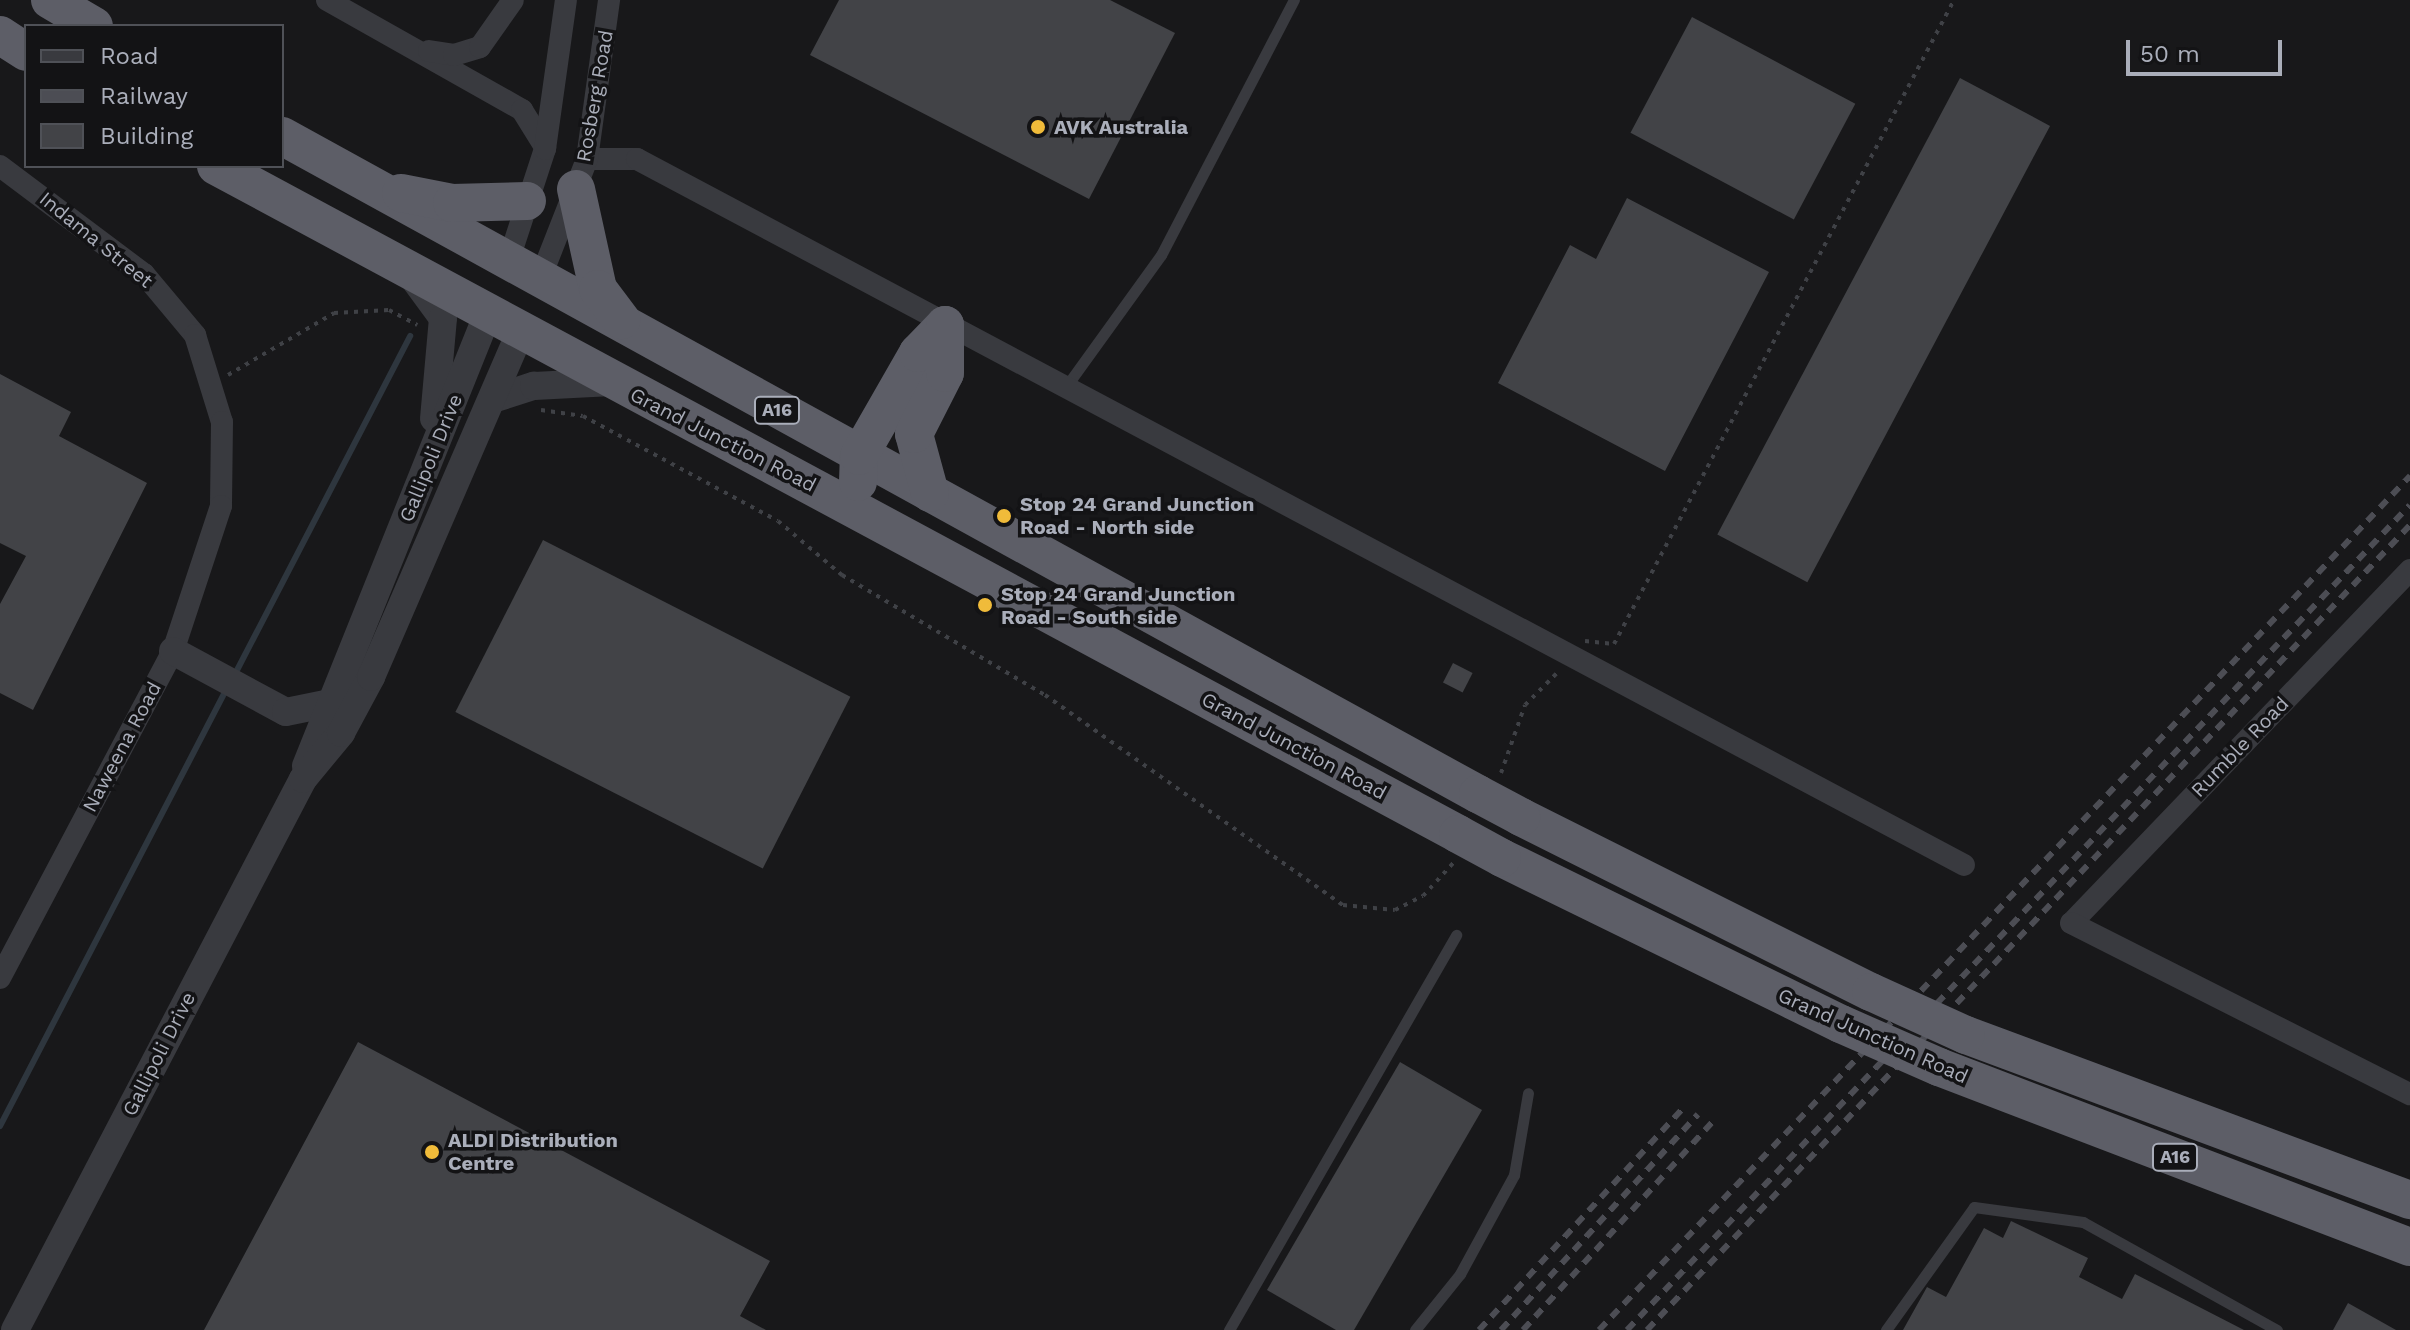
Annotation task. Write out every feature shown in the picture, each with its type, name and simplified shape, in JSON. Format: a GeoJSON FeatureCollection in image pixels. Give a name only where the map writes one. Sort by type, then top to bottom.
{"type":"FeatureCollection","features":[{"type":"Feature","properties":{"kind":"highway"},"geometry":{"type":"LineString","coordinates":[[50,0],[91,24]]}},
{"type":"Feature","properties":{"kind":"highway"},"geometry":{"type":"LineString","coordinates":[[0,35],[24,51]]}},
{"type":"Feature","properties":{"kind":"highway","name":"Grand Junction Road"},"geometry":{"type":"LineString","coordinates":[[284,137],[367,186],[859,456],[1490,782],[1521,817],[1871,992],[1966,1035],[2410,1200]]}},
{"type":"Feature","properties":{"kind":"highway","name":"Grand Junction Road"},"geometry":{"type":"LineString","coordinates":[[220,168],[612,382],[878,520],[1457,847],[1502,858],[1841,1024],[1939,1067],[2410,1247]]}},
{"type":"Feature","properties":{"kind":"highway"},"geometry":{"type":"LineString","coordinates":[[581,174],[598,289],[625,325]]}},
{"type":"Feature","properties":{"kind":"highway"},"geometry":{"type":"LineString","coordinates":[[367,186],[452,203],[527,201]]}},
{"type":"Feature","properties":{"kind":"highway"},"geometry":{"type":"LineString","coordinates":[[504,324],[524,271]]}},
{"type":"Feature","properties":{"kind":"highway"},"geometry":{"type":"LineString","coordinates":[[878,520],[858,484],[859,456],[918,353],[945,325]]}},
{"type":"Feature","properties":{"kind":"highway"},"geometry":{"type":"LineString","coordinates":[[930,493],[914,434],[945,373],[945,325]]}},
{"type":"Feature","properties":{"kind":"street"},"geometry":{"type":"LineString","coordinates":[[327,0],[424,51],[522,110],[545,149]]}},
{"type":"Feature","properties":{"kind":"street"},"geometry":{"type":"LineString","coordinates":[[424,51],[454,55],[480,47],[513,0]]}},
{"type":"Feature","properties":{"kind":"street","name":"Rosberg Road"},"geometry":{"type":"LineString","coordinates":[[524,271],[527,201],[545,149],[566,0]]}},
{"type":"Feature","properties":{"kind":"street","name":"Rosberg Road"},"geometry":{"type":"LineString","coordinates":[[524,271],[581,174],[609,0]]}},
{"type":"Feature","properties":{"kind":"street"},"geometry":{"type":"LineString","coordinates":[[581,174],[637,159],[678,184],[1964,865]]}},
{"type":"Feature","properties":{"kind":"street","name":"Indama Street"},"geometry":{"type":"LineString","coordinates":[[0,166],[144,274],[195,335],[222,422],[221,506]]}},
{"type":"Feature","properties":{"kind":"street"},"geometry":{"type":"LineString","coordinates":[[410,274],[443,318],[444,361],[423,479]]}},
{"type":"Feature","properties":{"kind":"street","name":"Gallipoli Drive"},"geometry":{"type":"LineString","coordinates":[[303,779],[341,733],[371,677],[496,398],[504,324]]}},
{"type":"Feature","properties":{"kind":"street","name":"Gallipoli Drive"},"geometry":{"type":"LineString","coordinates":[[15,1330],[303,779],[330,703],[423,479],[504,324]]}},
{"type":"Feature","properties":{"kind":"street"},"geometry":{"type":"LineString","coordinates":[[496,398],[534,386],[612,382]]}},
{"type":"Feature","properties":{"kind":"street","name":"Naweena Road"},"geometry":{"type":"LineString","coordinates":[[0,978],[173,651],[221,506]]}},
{"type":"Feature","properties":{"kind":"street","name":"Rumble Road"},"geometry":{"type":"LineString","coordinates":[[2410,570],[2071,923],[2410,1094]]}},
{"type":"Feature","properties":{"kind":"street"},"geometry":{"type":"LineString","coordinates":[[173,651],[212,675],[286,712],[330,703]]}},
{"type":"Feature","properties":{"kind":"lane"},"geometry":{"type":"LineString","coordinates":[[1064,388],[1161,255],[1294,0]]}},
{"type":"Feature","properties":{"kind":"lane"},"geometry":{"type":"LineString","coordinates":[[1229,1330],[1456,935]]}},
{"type":"Feature","properties":{"kind":"lane"},"geometry":{"type":"LineString","coordinates":[[1415,1330],[1460,1274],[1514,1175],[1528,1093]]}},
{"type":"Feature","properties":{"kind":"lane"},"geometry":{"type":"LineString","coordinates":[[1886,1330],[1974,1207],[2083,1222],[2277,1330]]}},
{"type":"Feature","properties":{"kind":"path"},"geometry":{"type":"LineString","coordinates":[[1490,782],[1525,705],[1588,638],[1614,644],[1954,0]]}},
{"type":"Feature","properties":{"kind":"path"},"geometry":{"type":"LineString","coordinates":[[778,521],[842,575],[1045,695],[1343,905],[1395,910],[1423,896],[1457,847]]}},
{"type":"Feature","properties":{"kind":"building","name":"AVK Australia"},"geometry":{"type":"Polygon","coordinates":[[[839,0],[1110,0],[1175,33],[1089,199],[810,55],[839,0]]]}},
{"type":"Feature","properties":{"kind":"building"},"geometry":{"type":"Polygon","coordinates":[[[1692,17],[1855,104],[1794,220],[1630,133],[1692,17]]]}},
{"type":"Feature","properties":{"kind":"building"},"geometry":{"type":"Polygon","coordinates":[[[1960,78],[2050,126],[1807,582],[1717,534],[1960,78]]]}},
{"type":"Feature","properties":{"kind":"building"},"geometry":{"type":"Polygon","coordinates":[[[1627,198],[1769,272],[1665,471],[1498,383],[1570,245],[1596,259],[1627,198]]]}},
{"type":"Feature","properties":{"kind":"building"},"geometry":{"type":"Polygon","coordinates":[[[0,374],[71,412],[59,436],[147,483],[33,710],[0,693],[0,604],[26,556],[0,543],[0,374]]]}},
{"type":"Feature","properties":{"kind":"building"},"geometry":{"type":"Polygon","coordinates":[[[543,540],[850,697],[763,869],[455,712],[543,540]]]}},
{"type":"Feature","properties":{"kind":"building"},"geometry":{"type":"Polygon","coordinates":[[[1453,663],[1473,673],[1463,693],[1443,683],[1453,663]]]}},
{"type":"Feature","properties":{"kind":"building","name":"ALDI Distribution Centre"},"geometry":{"type":"Polygon","coordinates":[[[358,1042],[770,1261],[740,1316],[766,1330],[204,1330],[358,1042]]]}},
{"type":"Feature","properties":{"kind":"building"},"geometry":{"type":"Polygon","coordinates":[[[1400,1062],[1482,1110],[1354,1330],[1336,1330],[1267,1290],[1400,1062]]]}},
{"type":"Feature","properties":{"kind":"building"},"geometry":{"type":"Polygon","coordinates":[[[2011,1221],[2088,1258],[2079,1277],[2122,1299],[2135,1274],[2244,1330],[1903,1330],[1927,1287],[1946,1297],[1984,1228],[2003,1238],[2011,1221]]]}},
{"type":"Feature","properties":{"kind":"building"},"geometry":{"type":"Polygon","coordinates":[[[2348,1303],[2396,1330],[2333,1330],[2348,1303]]]}},
{"type":"Feature","properties":{"kind":"waterway"},"geometry":{"type":"LineString","coordinates":[[234,676],[410,336]]}},
{"type":"Feature","properties":{"kind":"waterway"},"geometry":{"type":"LineString","coordinates":[[0,1126],[227,689]]}},
{"type":"Feature","properties":{"kind":"railway"},"geometry":{"type":"LineString","coordinates":[[1599,1330],[2410,476]]}},
{"type":"Feature","properties":{"kind":"railway"},"geometry":{"type":"LineString","coordinates":[[1627,1330],[2410,505]]}},
{"type":"Feature","properties":{"kind":"railway"},"geometry":{"type":"LineString","coordinates":[[1647,1330],[2410,525]]}},
{"type":"Feature","properties":{"kind":"railway"},"geometry":{"type":"LineString","coordinates":[[1479,1330],[1682,1109]]}},
{"type":"Feature","properties":{"kind":"railway"},"geometry":{"type":"LineString","coordinates":[[1501,1330],[1698,1114]]}},
{"type":"Feature","properties":{"kind":"railway"},"geometry":{"type":"LineString","coordinates":[[1523,1330],[1713,1121]]}},
{"type":"Feature","properties":{"kind":"place","name":"AVK Australia"},"geometry":{"type":"Point","coordinates":[1038,127]}},
{"type":"Feature","properties":{"kind":"place","name":"Stop 24 Grand Junction Road - North side"},"geometry":{"type":"Point","coordinates":[1004,516]}},
{"type":"Feature","properties":{"kind":"place","name":"Stop 24 Grand Junction Road - South side"},"geometry":{"type":"Point","coordinates":[985,605]}},
{"type":"Feature","properties":{"kind":"place","name":"ALDI Distribution Centre"},"geometry":{"type":"Point","coordinates":[432,1152]}}]}
